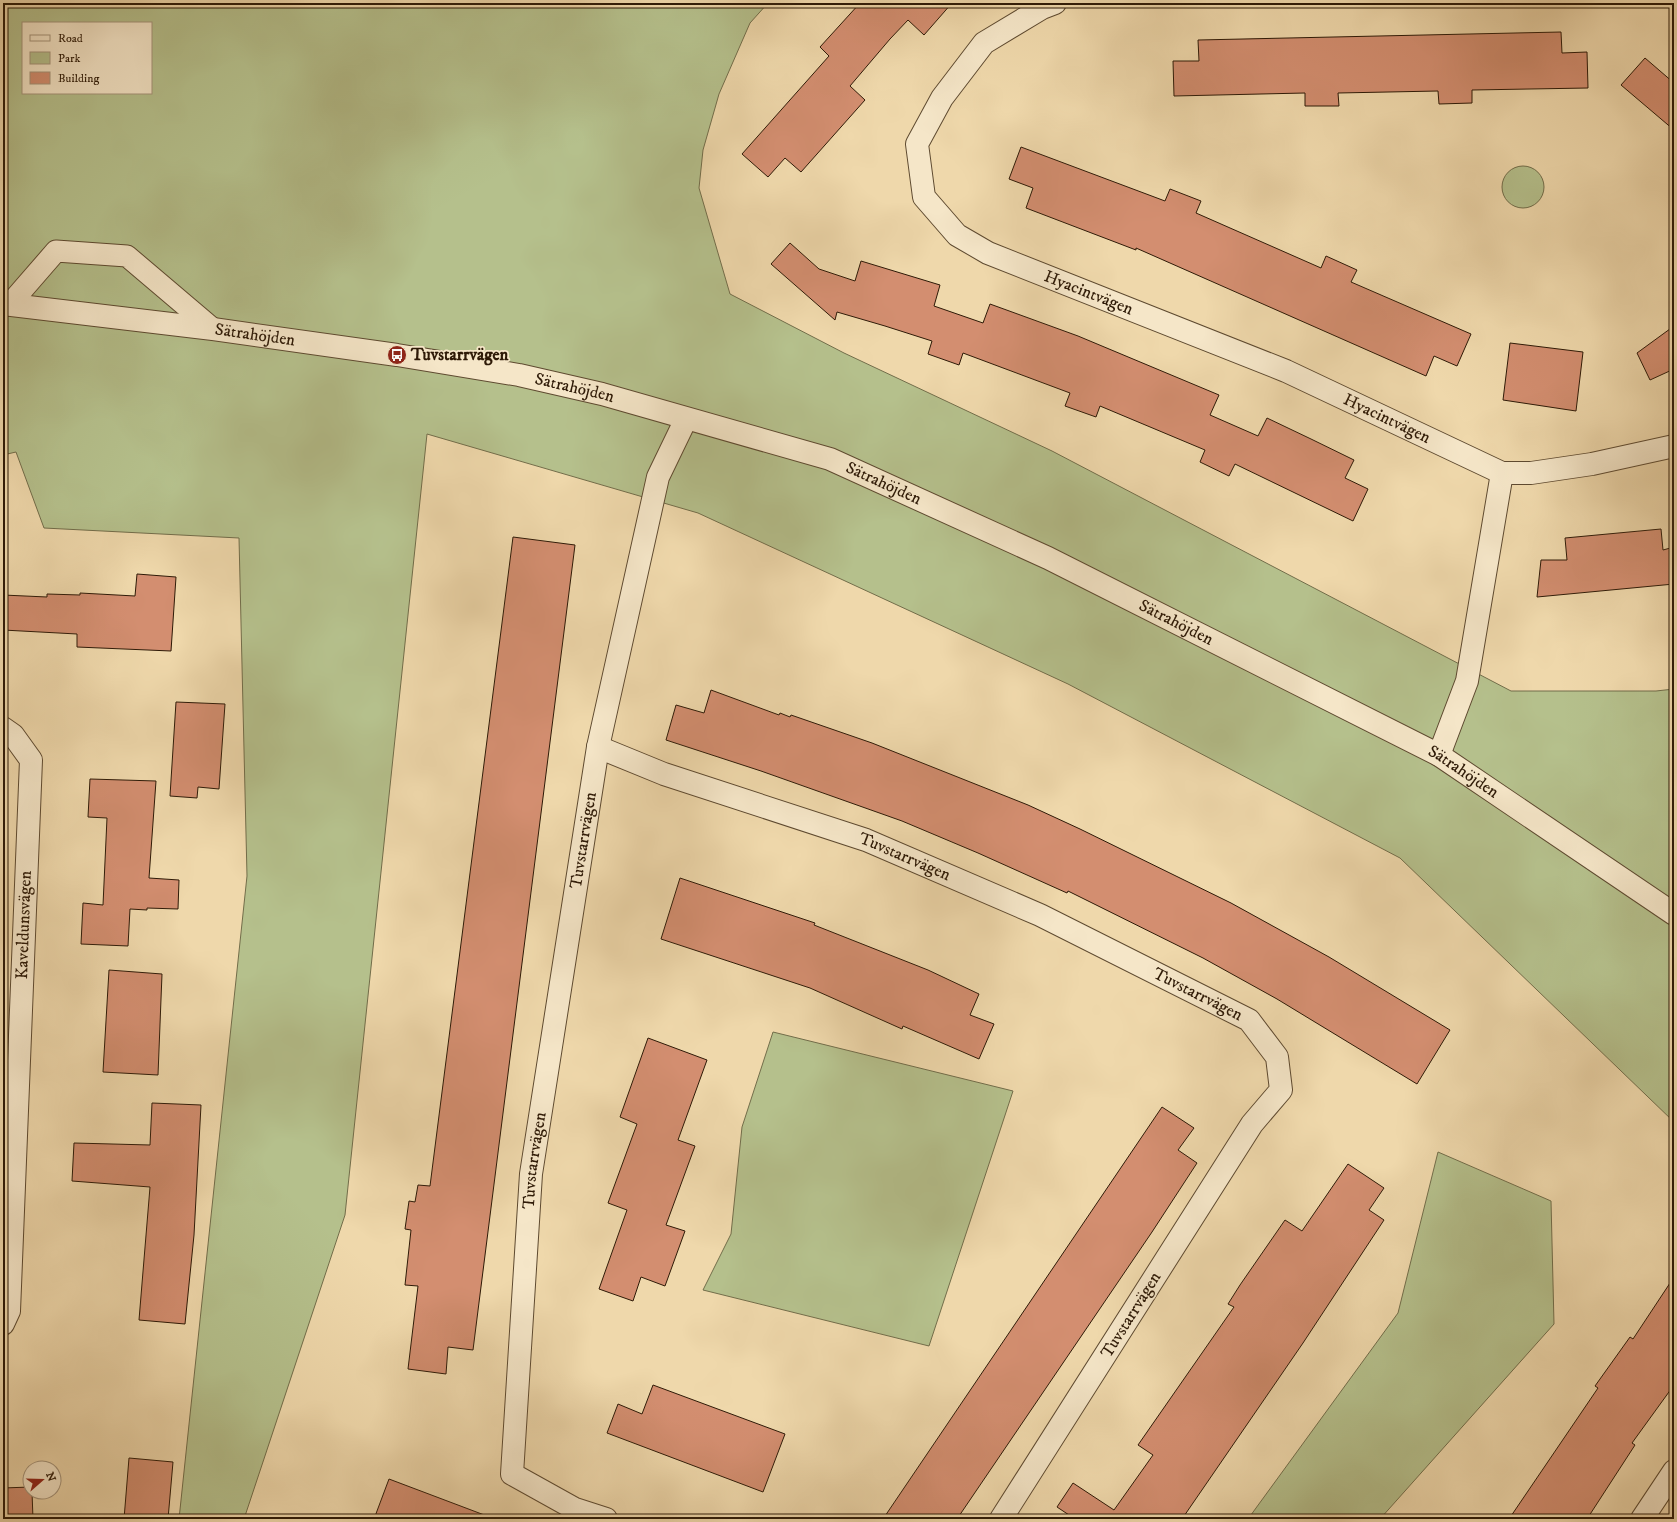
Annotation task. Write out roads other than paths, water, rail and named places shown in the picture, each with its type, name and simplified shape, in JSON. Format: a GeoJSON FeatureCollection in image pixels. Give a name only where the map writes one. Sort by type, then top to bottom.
{"type":"FeatureCollection","features":[{"type":"Feature","properties":{"kind":"street","name":"Hyacintvägen"},"geometry":{"type":"LineString","coordinates":[[1056,3],[1042,8],[984,43],[942,98],[917,144],[924,197],[957,235],[988,253],[1286,372],[1502,473],[1531,473],[1592,464],[1674,446]]}},
{"type":"Feature","properties":{"kind":"street","name":"Sätrahöjden"},"geometry":{"type":"LineString","coordinates":[[7,304],[213,329],[397,355],[519,375],[602,394],[830,459],[1048,558],[1439,755],[1674,914]]}},
{"type":"Feature","properties":{"kind":"street","name":"Tuvstarrvägen"},"geometry":{"type":"LineString","coordinates":[[606,1519],[575,1509],[512,1474],[531,1174],[598,747],[658,477],[686,419]]}},
{"type":"Feature","properties":{"kind":"street"},"geometry":{"type":"LineString","coordinates":[[1439,755],[1467,681],[1502,473]]}},
{"type":"Feature","properties":{"kind":"street","name":"Kaveldunsvägen"},"geometry":{"type":"LineString","coordinates":[[3,728],[14,735],[31,760],[8,1311],[3,1324]]}},
{"type":"Feature","properties":{"kind":"street","name":"Tuvstarrvägen"},"geometry":{"type":"LineString","coordinates":[[598,747],[664,774],[866,840],[1040,915],[1249,1020],[1277,1057],[1281,1090],[1252,1124],[1001,1519]]}},
{"type":"Feature","properties":{"kind":"street"},"geometry":{"type":"LineString","coordinates":[[1642,1519],[1674,1471]]}},
{"type":"Feature","properties":{"kind":"lane"},"geometry":{"type":"LineString","coordinates":[[7,304],[56,251],[126,256],[213,329]]}},
{"type":"Feature","properties":{"kind":"place","name":"Tuvstarrvägen"},"geometry":{"type":"Point","coordinates":[397,355]}}]}
